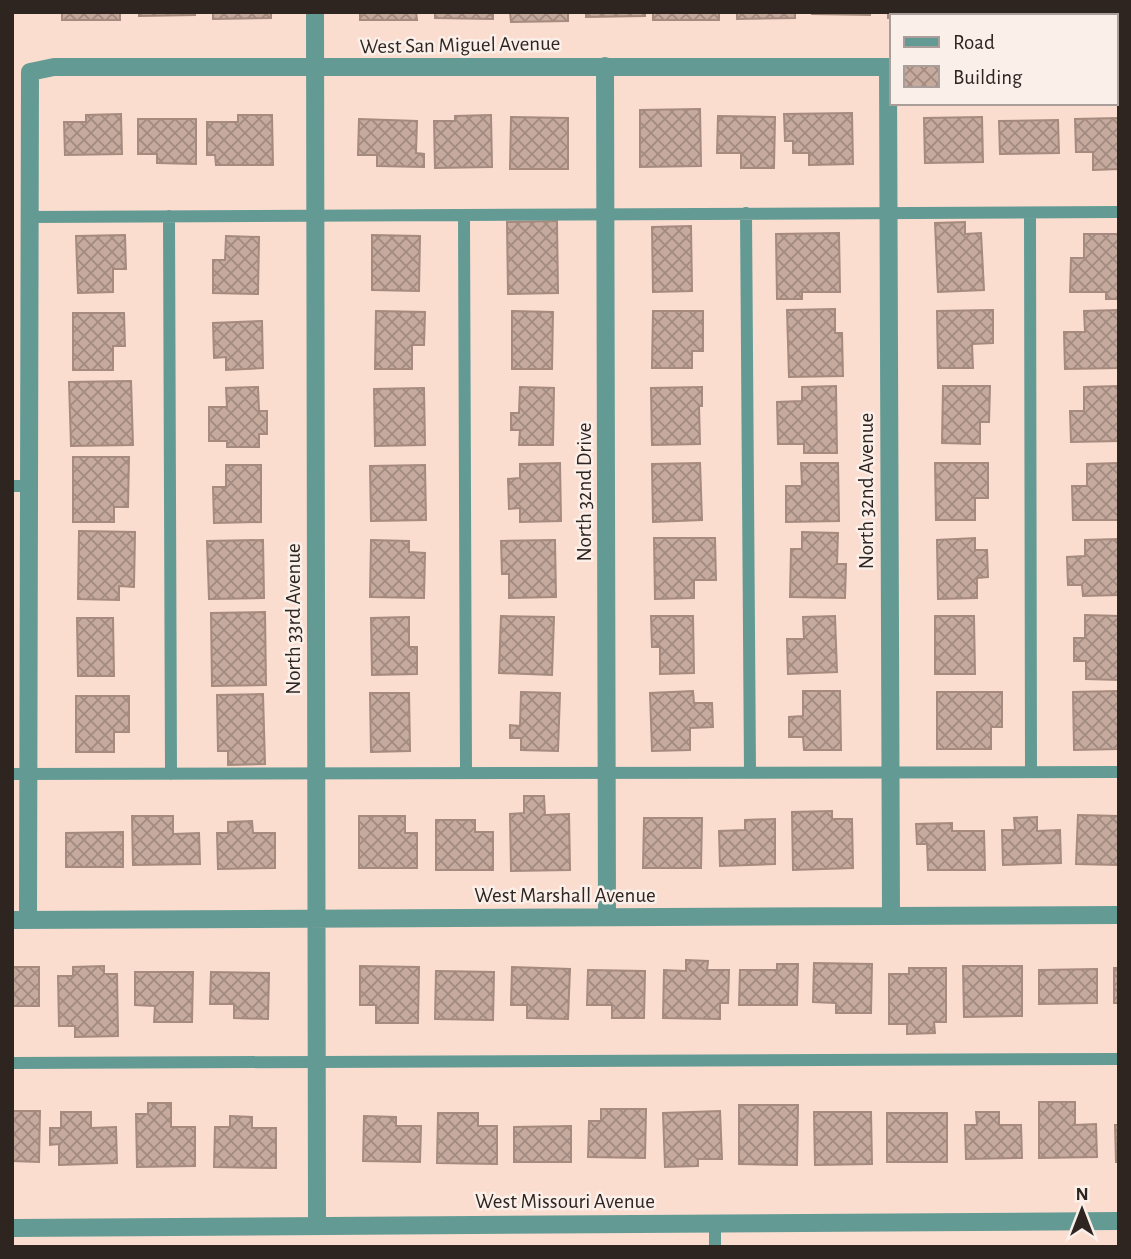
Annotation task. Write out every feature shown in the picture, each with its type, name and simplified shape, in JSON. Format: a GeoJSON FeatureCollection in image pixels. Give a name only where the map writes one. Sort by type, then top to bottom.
{"type":"FeatureCollection","features":[{"type":"Feature","properties":{"kind":"street","name":"North 33rd Avenue"},"geometry":{"type":"LineString","coordinates":[[315,12],[317,1226]]}},
{"type":"Feature","properties":{"kind":"street","name":"North 32nd Drive"},"geometry":{"type":"LineString","coordinates":[[605,66],[607,917]]}},
{"type":"Feature","properties":{"kind":"street","name":"West San Miguel Avenue"},"geometry":{"type":"LineString","coordinates":[[30,216],[30,72],[54,67],[889,67]]}},
{"type":"Feature","properties":{"kind":"street","name":"North 32nd Avenue"},"geometry":{"type":"LineString","coordinates":[[889,67],[891,916]]}},
{"type":"Feature","properties":{"kind":"street"},"geometry":{"type":"LineString","coordinates":[[20,920],[21,486],[30,216]]}},
{"type":"Feature","properties":{"kind":"street","name":"West Marshall Avenue"},"geometry":{"type":"LineString","coordinates":[[20,920],[1119,915]]}},
{"type":"Feature","properties":{"kind":"street","name":"West Missouri Avenue"},"geometry":{"type":"LineString","coordinates":[[12,1228],[1119,1221]]}},
{"type":"Feature","properties":{"kind":"lane"},"geometry":{"type":"LineString","coordinates":[[30,216],[1119,212]]}},
{"type":"Feature","properties":{"kind":"lane"},"geometry":{"type":"LineString","coordinates":[[746,213],[750,772]]}},
{"type":"Feature","properties":{"kind":"lane"},"geometry":{"type":"LineString","coordinates":[[1030,213],[1031,772]]}},
{"type":"Feature","properties":{"kind":"lane"},"geometry":{"type":"LineString","coordinates":[[464,215],[466,773]]}},
{"type":"Feature","properties":{"kind":"lane"},"geometry":{"type":"LineString","coordinates":[[169,216],[171,774]]}},
{"type":"Feature","properties":{"kind":"lane"},"geometry":{"type":"LineString","coordinates":[[20,774],[1119,772]]}},
{"type":"Feature","properties":{"kind":"lane"},"geometry":{"type":"LineString","coordinates":[[12,1063],[1119,1059]]}},
{"type":"Feature","properties":{"kind":"lane"},"geometry":{"type":"LineString","coordinates":[[715,1223],[715,1247]]}},
{"type":"Feature","properties":{"kind":"building"},"geometry":{"type":"Polygon","coordinates":[[[62,12],[120,12],[120,20],[62,20],[62,12]]]}},
{"type":"Feature","properties":{"kind":"building"},"geometry":{"type":"Polygon","coordinates":[[[139,12],[195,12],[195,15],[139,16],[139,12]]]}},
{"type":"Feature","properties":{"kind":"building"},"geometry":{"type":"Polygon","coordinates":[[[213,12],[271,12],[271,18],[213,19],[213,12]]]}},
{"type":"Feature","properties":{"kind":"building"},"geometry":{"type":"Polygon","coordinates":[[[360,12],[416,12],[417,20],[360,20],[360,12]]]}},
{"type":"Feature","properties":{"kind":"building"},"geometry":{"type":"Polygon","coordinates":[[[435,12],[493,12],[493,19],[435,18],[435,12]]]}},
{"type":"Feature","properties":{"kind":"building"},"geometry":{"type":"Polygon","coordinates":[[[510,12],[568,12],[568,21],[511,22],[510,12]]]}},
{"type":"Feature","properties":{"kind":"building"},"geometry":{"type":"Polygon","coordinates":[[[586,12],[645,12],[645,16],[586,17],[586,12]]]}},
{"type":"Feature","properties":{"kind":"building"},"geometry":{"type":"Polygon","coordinates":[[[653,12],[719,12],[719,20],[653,20],[653,12]]]}},
{"type":"Feature","properties":{"kind":"building"},"geometry":{"type":"Polygon","coordinates":[[[737,12],[795,12],[795,18],[737,19],[737,12]]]}},
{"type":"Feature","properties":{"kind":"building"},"geometry":{"type":"Polygon","coordinates":[[[870,12],[870,15],[812,14],[870,12]]]}},
{"type":"Feature","properties":{"kind":"building"},"geometry":{"type":"Polygon","coordinates":[[[888,12],[944,12],[890,14],[888,18],[888,12]]]}},
{"type":"Feature","properties":{"kind":"building"},"geometry":{"type":"Polygon","coordinates":[[[961,12],[1019,12],[1019,14],[961,12]]]}},
{"type":"Feature","properties":{"kind":"building"},"geometry":{"type":"Polygon","coordinates":[[[1037,12],[1096,12],[1096,14],[1037,12]]]}},
{"type":"Feature","properties":{"kind":"building"},"geometry":{"type":"Polygon","coordinates":[[[700,109],[701,166],[640,167],[640,110],[700,109]]]}},
{"type":"Feature","properties":{"kind":"building"},"geometry":{"type":"Polygon","coordinates":[[[852,113],[853,164],[809,165],[809,153],[793,153],[793,141],[785,141],[784,114],[852,113]]]}},
{"type":"Feature","properties":{"kind":"building"},"geometry":{"type":"Polygon","coordinates":[[[121,114],[122,154],[65,155],[64,122],[86,122],[86,115],[121,114]]]}},
{"type":"Feature","properties":{"kind":"building"},"geometry":{"type":"Polygon","coordinates":[[[238,115],[272,115],[273,165],[216,165],[215,155],[207,155],[207,122],[238,122],[238,115]]]}},
{"type":"Feature","properties":{"kind":"building"},"geometry":{"type":"Polygon","coordinates":[[[491,115],[492,167],[435,168],[434,121],[455,121],[455,116],[491,115]]]}},
{"type":"Feature","properties":{"kind":"building"},"geometry":{"type":"Polygon","coordinates":[[[718,116],[775,117],[774,168],[741,168],[741,153],[717,153],[718,116]]]}},
{"type":"Feature","properties":{"kind":"building"},"geometry":{"type":"Polygon","coordinates":[[[511,117],[568,118],[568,169],[510,169],[511,117]]]}},
{"type":"Feature","properties":{"kind":"building"},"geometry":{"type":"Polygon","coordinates":[[[982,117],[983,162],[925,163],[924,118],[982,117]]]}},
{"type":"Feature","properties":{"kind":"building"},"geometry":{"type":"Polygon","coordinates":[[[1119,118],[1119,169],[1093,170],[1093,152],[1076,152],[1075,119],[1119,118]]]}},
{"type":"Feature","properties":{"kind":"building"},"geometry":{"type":"Polygon","coordinates":[[[138,119],[196,119],[196,164],[157,163],[157,154],[138,154],[138,119]]]}},
{"type":"Feature","properties":{"kind":"building"},"geometry":{"type":"Polygon","coordinates":[[[359,119],[417,121],[416,153],[424,154],[424,167],[377,166],[377,155],[358,155],[359,119]]]}},
{"type":"Feature","properties":{"kind":"building"},"geometry":{"type":"Polygon","coordinates":[[[1058,120],[1059,153],[1000,154],[999,121],[1058,120]]]}},
{"type":"Feature","properties":{"kind":"building"},"geometry":{"type":"Polygon","coordinates":[[[557,221],[558,293],[508,294],[507,222],[557,221]]]}},
{"type":"Feature","properties":{"kind":"building"},"geometry":{"type":"Polygon","coordinates":[[[965,222],[965,234],[981,233],[984,290],[938,292],[935,223],[965,222]]]}},
{"type":"Feature","properties":{"kind":"building"},"geometry":{"type":"Polygon","coordinates":[[[691,226],[692,291],[653,292],[652,227],[691,226]]]}},
{"type":"Feature","properties":{"kind":"building"},"geometry":{"type":"Polygon","coordinates":[[[839,233],[840,292],[802,292],[802,299],[777,299],[776,234],[839,233]]]}},
{"type":"Feature","properties":{"kind":"building"},"geometry":{"type":"Polygon","coordinates":[[[1084,234],[1118,234],[1119,299],[1106,299],[1106,292],[1070,292],[1071,258],[1084,258],[1084,234]]]}},
{"type":"Feature","properties":{"kind":"building"},"geometry":{"type":"Polygon","coordinates":[[[125,235],[126,269],[113,269],[113,292],[78,293],[76,236],[125,235]]]}},
{"type":"Feature","properties":{"kind":"building"},"geometry":{"type":"Polygon","coordinates":[[[372,235],[420,236],[419,291],[372,290],[372,235]]]}},
{"type":"Feature","properties":{"kind":"building"},"geometry":{"type":"Polygon","coordinates":[[[226,236],[259,237],[258,294],[213,293],[213,260],[225,260],[226,236]]]}},
{"type":"Feature","properties":{"kind":"building"},"geometry":{"type":"Polygon","coordinates":[[[835,309],[835,333],[842,333],[843,376],[789,377],[787,310],[835,309]]]}},
{"type":"Feature","properties":{"kind":"building"},"geometry":{"type":"Polygon","coordinates":[[[993,310],[993,343],[972,344],[973,368],[938,368],[937,311],[993,310]]]}},
{"type":"Feature","properties":{"kind":"building"},"geometry":{"type":"Polygon","coordinates":[[[1118,310],[1119,368],[1065,369],[1064,332],[1085,332],[1084,311],[1118,310]]]}},
{"type":"Feature","properties":{"kind":"building"},"geometry":{"type":"Polygon","coordinates":[[[376,311],[425,312],[424,345],[412,345],[412,369],[375,369],[376,311]]]}},
{"type":"Feature","properties":{"kind":"building"},"geometry":{"type":"Polygon","coordinates":[[[512,311],[553,312],[552,369],[512,369],[512,311]]]}},
{"type":"Feature","properties":{"kind":"building"},"geometry":{"type":"Polygon","coordinates":[[[653,311],[703,311],[703,351],[692,351],[692,368],[652,368],[653,311]]]}},
{"type":"Feature","properties":{"kind":"building"},"geometry":{"type":"Polygon","coordinates":[[[73,313],[124,313],[125,346],[113,346],[113,370],[73,370],[73,313]]]}},
{"type":"Feature","properties":{"kind":"building"},"geometry":{"type":"Polygon","coordinates":[[[262,321],[263,368],[226,370],[226,357],[214,358],[213,323],[262,321]]]}},
{"type":"Feature","properties":{"kind":"building"},"geometry":{"type":"Polygon","coordinates":[[[131,381],[133,445],[71,446],[69,382],[131,381]]]}},
{"type":"Feature","properties":{"kind":"building"},"geometry":{"type":"Polygon","coordinates":[[[836,386],[837,453],[804,453],[804,444],[778,444],[777,402],[802,401],[802,387],[836,386]]]}},
{"type":"Feature","properties":{"kind":"building"},"geometry":{"type":"Polygon","coordinates":[[[943,386],[990,386],[989,422],[980,422],[980,444],[942,443],[943,386]]]}},
{"type":"Feature","properties":{"kind":"building"},"geometry":{"type":"Polygon","coordinates":[[[1118,386],[1119,441],[1071,442],[1070,411],[1084,411],[1084,387],[1118,386]]]}},
{"type":"Feature","properties":{"kind":"building"},"geometry":{"type":"Polygon","coordinates":[[[258,387],[259,411],[267,411],[267,434],[259,434],[259,447],[227,447],[227,441],[209,441],[209,407],[227,407],[226,388],[258,387]]]}},
{"type":"Feature","properties":{"kind":"building"},"geometry":{"type":"Polygon","coordinates":[[[520,387],[554,388],[553,445],[519,445],[520,430],[511,430],[511,413],[519,413],[520,387]]]}},
{"type":"Feature","properties":{"kind":"building"},"geometry":{"type":"Polygon","coordinates":[[[702,387],[702,406],[699,406],[700,444],[652,445],[651,388],[702,387]]]}},
{"type":"Feature","properties":{"kind":"building"},"geometry":{"type":"Polygon","coordinates":[[[424,388],[425,445],[375,446],[374,389],[424,388]]]}},
{"type":"Feature","properties":{"kind":"building"},"geometry":{"type":"Polygon","coordinates":[[[73,457],[129,457],[128,507],[114,507],[114,522],[73,522],[73,457]]]}},
{"type":"Feature","properties":{"kind":"building"},"geometry":{"type":"Polygon","coordinates":[[[560,463],[561,521],[520,522],[520,508],[509,509],[508,479],[520,478],[520,464],[560,463]]]}},
{"type":"Feature","properties":{"kind":"building"},"geometry":{"type":"Polygon","coordinates":[[[700,463],[702,520],[653,522],[652,464],[700,463]]]}},
{"type":"Feature","properties":{"kind":"building"},"geometry":{"type":"Polygon","coordinates":[[[801,463],[838,463],[839,521],[786,522],[786,486],[802,486],[801,463]]]}},
{"type":"Feature","properties":{"kind":"building"},"geometry":{"type":"Polygon","coordinates":[[[935,463],[988,463],[988,498],[975,498],[975,520],[936,520],[935,463]]]}},
{"type":"Feature","properties":{"kind":"building"},"geometry":{"type":"Polygon","coordinates":[[[1118,463],[1119,520],[1073,520],[1072,486],[1087,486],[1087,464],[1118,463]]]}},
{"type":"Feature","properties":{"kind":"building"},"geometry":{"type":"Polygon","coordinates":[[[226,465],[261,465],[261,522],[214,523],[213,487],[226,487],[226,465]]]}},
{"type":"Feature","properties":{"kind":"building"},"geometry":{"type":"Polygon","coordinates":[[[425,465],[426,520],[371,521],[370,466],[425,465]]]}},
{"type":"Feature","properties":{"kind":"building"},"geometry":{"type":"Polygon","coordinates":[[[79,531],[135,532],[134,587],[119,586],[119,600],[78,599],[79,531]]]}},
{"type":"Feature","properties":{"kind":"building"},"geometry":{"type":"Polygon","coordinates":[[[802,532],[838,533],[837,564],[846,564],[845,598],[790,597],[791,549],[802,549],[802,532]]]}},
{"type":"Feature","properties":{"kind":"building"},"geometry":{"type":"Polygon","coordinates":[[[654,538],[715,538],[716,580],[694,580],[694,598],[655,599],[654,538]]]}},
{"type":"Feature","properties":{"kind":"building"},"geometry":{"type":"Polygon","coordinates":[[[975,538],[975,550],[987,550],[988,577],[977,578],[977,598],[938,599],[937,540],[975,538]]]}},
{"type":"Feature","properties":{"kind":"building"},"geometry":{"type":"Polygon","coordinates":[[[1119,539],[1119,595],[1083,596],[1082,585],[1068,585],[1067,557],[1085,556],[1085,540],[1119,539]]]}},
{"type":"Feature","properties":{"kind":"building"},"geometry":{"type":"Polygon","coordinates":[[[263,540],[264,598],[209,599],[207,541],[263,540]]]}},
{"type":"Feature","properties":{"kind":"building"},"geometry":{"type":"Polygon","coordinates":[[[371,540],[409,541],[409,552],[425,553],[424,598],[370,597],[371,540]]]}},
{"type":"Feature","properties":{"kind":"building"},"geometry":{"type":"Polygon","coordinates":[[[555,540],[556,597],[509,598],[509,574],[502,574],[501,541],[555,540]]]}},
{"type":"Feature","properties":{"kind":"building"},"geometry":{"type":"Polygon","coordinates":[[[265,612],[266,685],[212,686],[211,613],[265,612]]]}},
{"type":"Feature","properties":{"kind":"building"},"geometry":{"type":"Polygon","coordinates":[[[1085,615],[1119,616],[1119,680],[1086,679],[1086,661],[1074,661],[1074,638],[1085,638],[1085,615]]]}},
{"type":"Feature","properties":{"kind":"building"},"geometry":{"type":"Polygon","coordinates":[[[501,616],[554,617],[552,675],[499,673],[501,616]]]}},
{"type":"Feature","properties":{"kind":"building"},"geometry":{"type":"Polygon","coordinates":[[[651,616],[693,616],[694,673],[660,674],[660,647],[652,647],[651,616]]]}},
{"type":"Feature","properties":{"kind":"building"},"geometry":{"type":"Polygon","coordinates":[[[835,616],[837,672],[788,674],[787,639],[804,639],[803,617],[835,616]]]}},
{"type":"Feature","properties":{"kind":"building"},"geometry":{"type":"Polygon","coordinates":[[[935,616],[974,616],[975,674],[935,674],[935,616]]]}},
{"type":"Feature","properties":{"kind":"building"},"geometry":{"type":"Polygon","coordinates":[[[409,617],[409,647],[417,647],[417,674],[372,675],[371,618],[409,617]]]}},
{"type":"Feature","properties":{"kind":"building"},"geometry":{"type":"Polygon","coordinates":[[[77,618],[113,618],[114,676],[78,676],[77,618]]]}},
{"type":"Feature","properties":{"kind":"building"},"geometry":{"type":"Polygon","coordinates":[[[693,691],[694,703],[712,703],[713,727],[690,728],[690,750],[652,751],[650,693],[693,691]]]}},
{"type":"Feature","properties":{"kind":"building"},"geometry":{"type":"Polygon","coordinates":[[[803,691],[840,691],[841,750],[804,750],[803,737],[789,737],[789,717],[803,716],[803,691]]]}},
{"type":"Feature","properties":{"kind":"building"},"geometry":{"type":"Polygon","coordinates":[[[1119,691],[1119,749],[1074,750],[1073,692],[1119,691]]]}},
{"type":"Feature","properties":{"kind":"building"},"geometry":{"type":"Polygon","coordinates":[[[521,692],[560,693],[558,751],[521,750],[521,738],[510,738],[510,725],[520,726],[521,692]]]}},
{"type":"Feature","properties":{"kind":"building"},"geometry":{"type":"Polygon","coordinates":[[[937,692],[1002,692],[1002,727],[991,727],[991,749],[937,749],[937,692]]]}},
{"type":"Feature","properties":{"kind":"building"},"geometry":{"type":"Polygon","coordinates":[[[370,693],[409,693],[410,751],[371,752],[370,693]]]}},
{"type":"Feature","properties":{"kind":"building"},"geometry":{"type":"Polygon","coordinates":[[[263,694],[265,764],[228,765],[228,751],[218,751],[217,695],[263,694]]]}},
{"type":"Feature","properties":{"kind":"building"},"geometry":{"type":"Polygon","coordinates":[[[76,696],[129,696],[129,732],[114,732],[114,752],[76,752],[76,696]]]}},
{"type":"Feature","properties":{"kind":"building"},"geometry":{"type":"Polygon","coordinates":[[[524,796],[544,796],[545,815],[569,814],[570,870],[511,871],[510,814],[524,813],[524,796]]]}},
{"type":"Feature","properties":{"kind":"building"},"geometry":{"type":"Polygon","coordinates":[[[832,811],[832,819],[852,819],[853,868],[793,870],[792,812],[832,811]]]}},
{"type":"Feature","properties":{"kind":"building"},"geometry":{"type":"Polygon","coordinates":[[[1078,815],[1119,816],[1119,865],[1076,864],[1078,815]]]}},
{"type":"Feature","properties":{"kind":"building"},"geometry":{"type":"Polygon","coordinates":[[[132,816],[173,816],[173,834],[199,833],[200,864],[133,865],[132,816]]]}},
{"type":"Feature","properties":{"kind":"building"},"geometry":{"type":"Polygon","coordinates":[[[359,816],[405,816],[405,833],[417,833],[417,868],[359,868],[359,816]]]}},
{"type":"Feature","properties":{"kind":"building"},"geometry":{"type":"Polygon","coordinates":[[[1037,817],[1037,831],[1060,830],[1061,863],[1003,865],[1002,830],[1015,830],[1014,818],[1037,817]]]}},
{"type":"Feature","properties":{"kind":"building"},"geometry":{"type":"Polygon","coordinates":[[[644,818],[702,818],[701,868],[643,868],[644,818]]]}},
{"type":"Feature","properties":{"kind":"building"},"geometry":{"type":"Polygon","coordinates":[[[775,819],[775,864],[720,866],[719,831],[745,830],[745,820],[775,819]]]}},
{"type":"Feature","properties":{"kind":"building"},"geometry":{"type":"Polygon","coordinates":[[[436,820],[475,820],[475,832],[493,832],[493,870],[436,870],[436,820]]]}},
{"type":"Feature","properties":{"kind":"building"},"geometry":{"type":"Polygon","coordinates":[[[252,821],[253,833],[275,833],[275,868],[218,869],[217,833],[228,833],[228,822],[252,821]]]}},
{"type":"Feature","properties":{"kind":"building"},"geometry":{"type":"Polygon","coordinates":[[[952,823],[952,831],[984,831],[985,870],[928,870],[927,844],[917,844],[916,824],[952,823]]]}},
{"type":"Feature","properties":{"kind":"building"},"geometry":{"type":"Polygon","coordinates":[[[123,832],[123,867],[66,867],[66,833],[123,832]]]}},
{"type":"Feature","properties":{"kind":"building"},"geometry":{"type":"Polygon","coordinates":[[[686,960],[708,961],[707,970],[729,970],[728,1003],[720,1003],[720,1019],[663,1018],[664,970],[686,971],[686,960]]]}},
{"type":"Feature","properties":{"kind":"building"},"geometry":{"type":"Polygon","coordinates":[[[814,963],[872,964],[871,1013],[836,1013],[836,1003],[813,1002],[814,963]]]}},
{"type":"Feature","properties":{"kind":"building"},"geometry":{"type":"Polygon","coordinates":[[[777,964],[798,964],[797,1005],[739,1005],[740,970],[777,970],[777,964]]]}},
{"type":"Feature","properties":{"kind":"building"},"geometry":{"type":"Polygon","coordinates":[[[104,966],[104,974],[117,974],[118,1036],[75,1037],[75,1026],[59,1026],[58,976],[73,976],[73,967],[104,966]]]}},
{"type":"Feature","properties":{"kind":"building"},"geometry":{"type":"Polygon","coordinates":[[[360,966],[419,967],[418,1023],[376,1023],[376,1005],[360,1005],[360,966]]]}},
{"type":"Feature","properties":{"kind":"building"},"geometry":{"type":"Polygon","coordinates":[[[963,966],[1022,966],[1022,1016],[964,1017],[963,966]]]}},
{"type":"Feature","properties":{"kind":"building"},"geometry":{"type":"Polygon","coordinates":[[[12,967],[39,967],[39,1006],[12,1006],[12,967]]]}},
{"type":"Feature","properties":{"kind":"building"},"geometry":{"type":"Polygon","coordinates":[[[512,967],[570,969],[568,1019],[527,1018],[527,1005],[511,1005],[512,967]]]}},
{"type":"Feature","properties":{"kind":"building"},"geometry":{"type":"Polygon","coordinates":[[[909,968],[946,968],[946,1022],[934,1022],[935,1033],[907,1034],[907,1024],[889,1024],[889,974],[909,974],[909,968]]]}},
{"type":"Feature","properties":{"kind":"building"},"geometry":{"type":"Polygon","coordinates":[[[1114,968],[1119,968],[1119,1003],[1114,1003],[1114,968]]]}},
{"type":"Feature","properties":{"kind":"building"},"geometry":{"type":"Polygon","coordinates":[[[1097,969],[1097,1003],[1039,1004],[1039,970],[1097,969]]]}},
{"type":"Feature","properties":{"kind":"building"},"geometry":{"type":"Polygon","coordinates":[[[588,970],[645,971],[644,1018],[612,1018],[612,1005],[587,1005],[588,970]]]}},
{"type":"Feature","properties":{"kind":"building"},"geometry":{"type":"Polygon","coordinates":[[[436,971],[494,972],[493,1020],[435,1019],[436,971]]]}},
{"type":"Feature","properties":{"kind":"building"},"geometry":{"type":"Polygon","coordinates":[[[135,972],[193,972],[192,1022],[154,1022],[155,1006],[135,1005],[135,972]]]}},
{"type":"Feature","properties":{"kind":"building"},"geometry":{"type":"Polygon","coordinates":[[[211,972],[269,973],[268,1019],[234,1018],[234,1004],[210,1004],[211,972]]]}},
{"type":"Feature","properties":{"kind":"building"},"geometry":{"type":"Polygon","coordinates":[[[1039,1102],[1075,1102],[1075,1125],[1096,1124],[1097,1157],[1039,1158],[1039,1102]]]}},
{"type":"Feature","properties":{"kind":"building"},"geometry":{"type":"Polygon","coordinates":[[[148,1103],[171,1103],[171,1127],[195,1127],[195,1166],[137,1167],[136,1114],[148,1114],[148,1103]]]}},
{"type":"Feature","properties":{"kind":"building"},"geometry":{"type":"Polygon","coordinates":[[[739,1105],[798,1105],[797,1165],[739,1164],[739,1105]]]}},
{"type":"Feature","properties":{"kind":"building"},"geometry":{"type":"Polygon","coordinates":[[[601,1109],[646,1109],[645,1158],[588,1157],[589,1121],[601,1121],[601,1109]]]}},
{"type":"Feature","properties":{"kind":"building"},"geometry":{"type":"Polygon","coordinates":[[[12,1111],[40,1111],[39,1162],[12,1161],[12,1111]]]}},
{"type":"Feature","properties":{"kind":"building"},"geometry":{"type":"Polygon","coordinates":[[[720,1111],[722,1159],[698,1159],[698,1166],[665,1167],[663,1113],[720,1111]]]}},
{"type":"Feature","properties":{"kind":"building"},"geometry":{"type":"Polygon","coordinates":[[[61,1112],[91,1112],[91,1128],[116,1127],[117,1163],[59,1165],[59,1144],[50,1145],[50,1128],[61,1128],[61,1112]]]}},
{"type":"Feature","properties":{"kind":"building"},"geometry":{"type":"Polygon","coordinates":[[[814,1112],[871,1112],[872,1164],[815,1165],[814,1112]]]}},
{"type":"Feature","properties":{"kind":"building"},"geometry":{"type":"Polygon","coordinates":[[[976,1112],[999,1112],[999,1125],[1021,1125],[1022,1158],[966,1159],[965,1125],[977,1125],[976,1112]]]}},
{"type":"Feature","properties":{"kind":"building"},"geometry":{"type":"Polygon","coordinates":[[[438,1113],[478,1113],[478,1126],[497,1126],[497,1164],[437,1163],[438,1113]]]}},
{"type":"Feature","properties":{"kind":"building"},"geometry":{"type":"Polygon","coordinates":[[[887,1113],[947,1113],[947,1162],[887,1162],[887,1113]]]}},
{"type":"Feature","properties":{"kind":"building"},"geometry":{"type":"Polygon","coordinates":[[[230,1116],[252,1117],[252,1128],[276,1128],[276,1168],[214,1167],[215,1127],[230,1127],[230,1116]]]}},
{"type":"Feature","properties":{"kind":"building"},"geometry":{"type":"Polygon","coordinates":[[[364,1116],[396,1117],[396,1126],[421,1126],[420,1162],[363,1161],[364,1116]]]}},
{"type":"Feature","properties":{"kind":"building"},"geometry":{"type":"Polygon","coordinates":[[[1115,1125],[1119,1125],[1119,1162],[1116,1162],[1115,1125]]]}},
{"type":"Feature","properties":{"kind":"building"},"geometry":{"type":"Polygon","coordinates":[[[571,1126],[571,1162],[514,1162],[514,1127],[571,1126]]]}}]}
